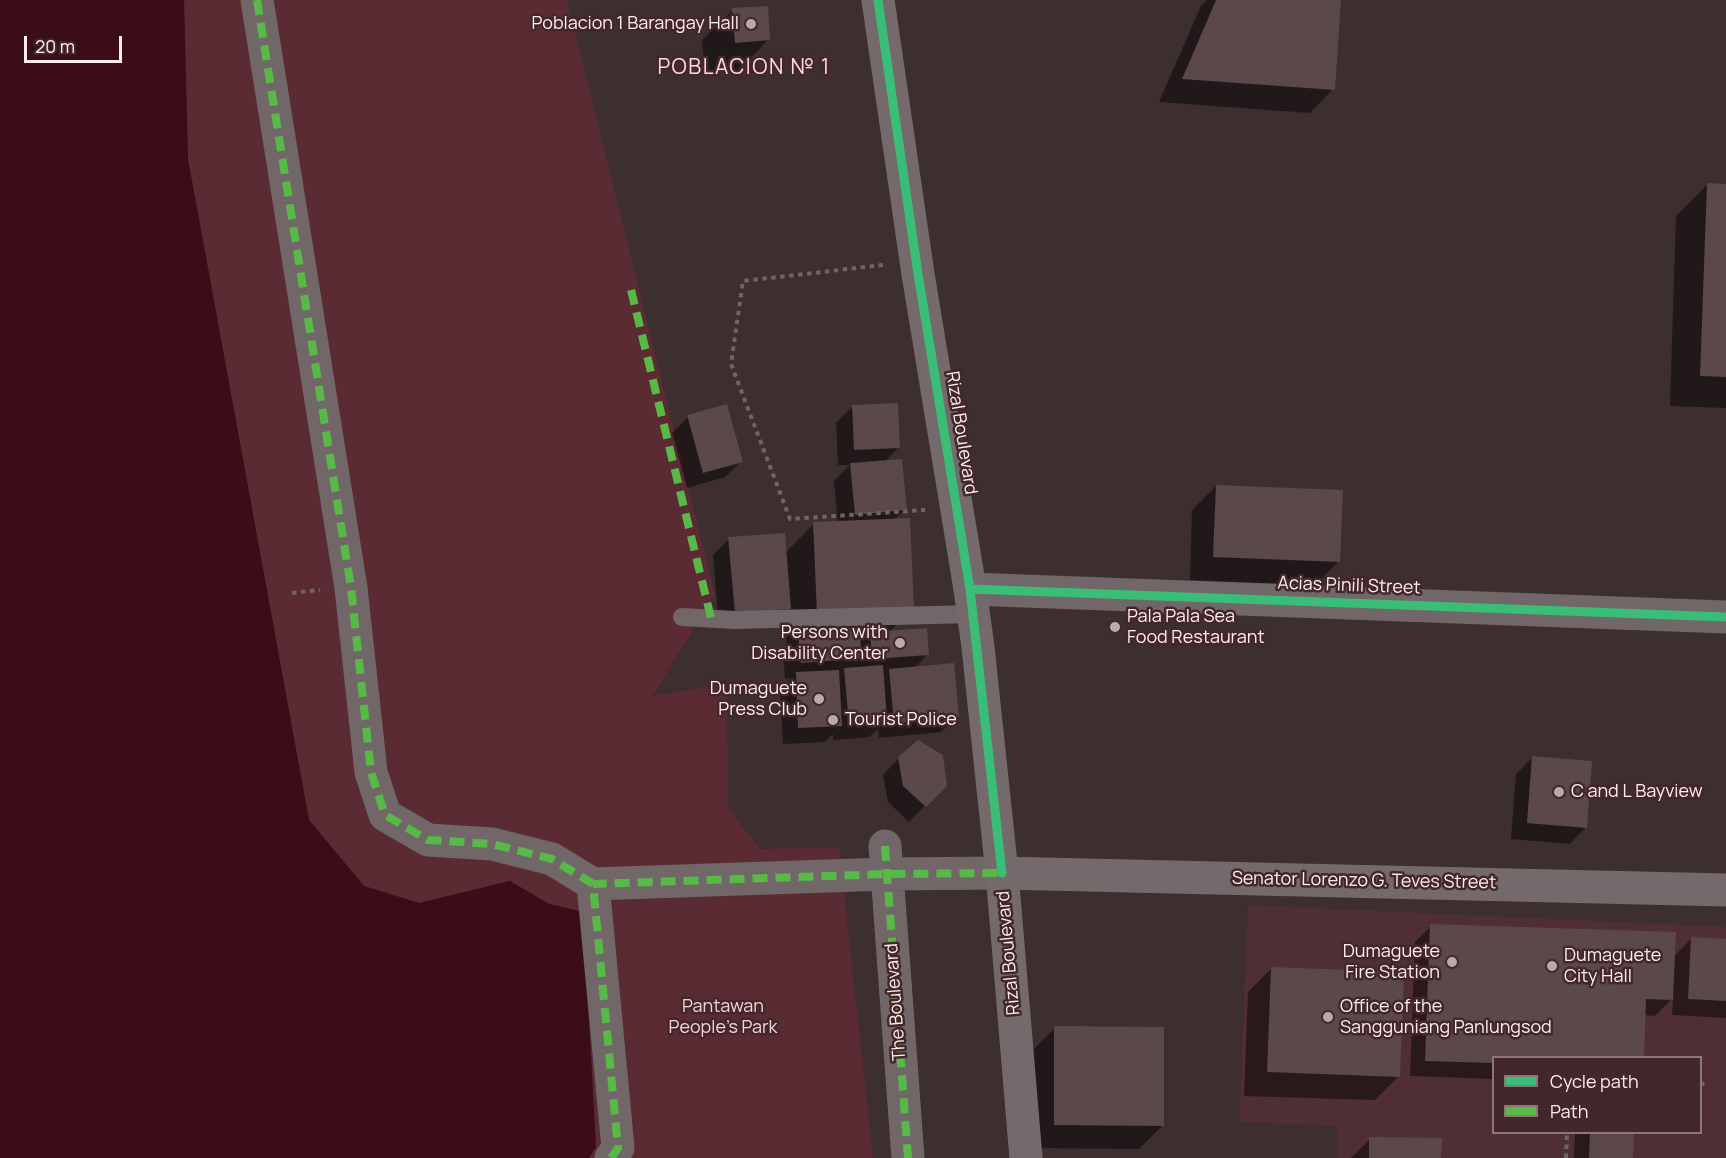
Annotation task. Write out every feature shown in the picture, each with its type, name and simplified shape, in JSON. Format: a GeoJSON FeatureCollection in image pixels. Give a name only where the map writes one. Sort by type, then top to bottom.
{"type":"FeatureCollection","features":[{"type":"Feature","properties":{"kind":"main road","name":"Rizal Boulevard"},"geometry":{"type":"LineString","coordinates":[[878,0],[916,261],[972,601],[1002,873],[1026,1158]]}},
{"type":"Feature","properties":{"kind":"main road","name":"Senator Lorenzo G. Teves Street"},"geometry":{"type":"LineString","coordinates":[[1002,873],[1726,890]]}},
{"type":"Feature","properties":{"kind":"street"},"geometry":{"type":"LineString","coordinates":[[257,0],[351,588],[371,772],[385,815],[429,840],[492,844],[552,859],[593,884],[885,860],[1002,873]]}},
{"type":"Feature","properties":{"kind":"street","name":"Acias Pinili Street"},"geometry":{"type":"LineString","coordinates":[[972,601],[1726,617]]}},
{"type":"Feature","properties":{"kind":"street","name":"The Boulevard"},"geometry":{"type":"LineString","coordinates":[[885,860],[908,1158]]}},
{"type":"Feature","properties":{"kind":"street"},"geometry":{"type":"LineString","coordinates":[[593,884],[617,1155]]}},
{"type":"Feature","properties":{"kind":"lane"},"geometry":{"type":"LineString","coordinates":[[682,617],[735,620],[972,601]]}},
{"type":"Feature","properties":{"kind":"path"},"geometry":{"type":"LineString","coordinates":[[916,261],[743,281],[731,364],[790,519],[956,508]]}},
{"type":"Feature","properties":{"kind":"path"},"geometry":{"type":"LineString","coordinates":[[1702,1083],[1708,1085]]}},
{"type":"Feature","properties":{"kind":"path"},"geometry":{"type":"LineString","coordinates":[[1566,1158],[1567,1134]]}},
{"type":"Feature","properties":{"kind":"shaded area"},"geometry":{"type":"Polygon","coordinates":[[[0,0],[184,0],[188,159],[309,820],[364,886],[419,903],[510,881],[549,904],[583,912],[596,1147],[589,1158],[0,1158],[0,0]]]}},
{"type":"Feature","properties":{"kind":"shaded area"},"geometry":{"type":"Polygon","coordinates":[[[1248,905],[1726,927],[1726,1158],[1337,1158],[1337,1126],[1239,1122],[1248,905]]]}},
{"type":"Feature","properties":{"kind":"green space","name":"Pantawan People’s Park"},"geometry":{"type":"Polygon","coordinates":[[[184,0],[567,0],[715,595],[652,696],[727,683],[728,808],[760,849],[839,847],[873,1158],[589,1158],[596,1147],[583,912],[549,904],[510,881],[419,903],[364,886],[309,820],[188,159],[184,0]]]}},
{"type":"Feature","properties":{"kind":"building"},"geometry":{"type":"Polygon","coordinates":[[[1216,0],[1341,0],[1335,90],[1182,79],[1216,0]]]}},
{"type":"Feature","properties":{"kind":"building","name":"Poblacion 1 Barangay Hall"},"geometry":{"type":"Polygon","coordinates":[[[768,6],[770,40],[735,43],[732,8],[768,6]]]}},
{"type":"Feature","properties":{"kind":"building"},"geometry":{"type":"Polygon","coordinates":[[[1707,183],[1726,184],[1726,377],[1700,376],[1707,183]]]}},
{"type":"Feature","properties":{"kind":"building"},"geometry":{"type":"Polygon","coordinates":[[[898,403],[900,448],[854,450],[852,405],[898,403]]]}},
{"type":"Feature","properties":{"kind":"building"},"geometry":{"type":"Polygon","coordinates":[[[727,404],[743,462],[703,473],[687,415],[727,404]]]}},
{"type":"Feature","properties":{"kind":"building"},"geometry":{"type":"Polygon","coordinates":[[[902,459],[907,510],[855,515],[850,463],[902,459]]]}},
{"type":"Feature","properties":{"kind":"building"},"geometry":{"type":"Polygon","coordinates":[[[1216,485],[1343,490],[1340,562],[1213,557],[1216,485]]]}},
{"type":"Feature","properties":{"kind":"building"},"geometry":{"type":"Polygon","coordinates":[[[910,518],[914,609],[817,614],[813,522],[910,518]]]}},
{"type":"Feature","properties":{"kind":"building"},"geometry":{"type":"Polygon","coordinates":[[[785,533],[791,609],[735,613],[728,537],[785,533]]]}},
{"type":"Feature","properties":{"kind":"building"},"geometry":{"type":"Polygon","coordinates":[[[859,627],[862,658],[801,663],[798,633],[859,627]]]}},
{"type":"Feature","properties":{"kind":"building","name":"Persons with Disability Center"},"geometry":{"type":"Polygon","coordinates":[[[927,628],[929,655],[872,659],[870,632],[927,628]]]}},
{"type":"Feature","properties":{"kind":"building"},"geometry":{"type":"Polygon","coordinates":[[[954,663],[959,717],[894,723],[889,669],[954,663]]]}},
{"type":"Feature","properties":{"kind":"building"},"geometry":{"type":"Polygon","coordinates":[[[883,665],[887,721],[849,724],[844,668],[883,665]]]}},
{"type":"Feature","properties":{"kind":"building","name":"Dumaguete Press Club"},"geometry":{"type":"Polygon","coordinates":[[[839,670],[842,726],[798,728],[796,672],[839,670]]]}},
{"type":"Feature","properties":{"kind":"building"},"geometry":{"type":"Polygon","coordinates":[[[918,740],[943,755],[947,786],[926,807],[903,786],[898,757],[918,740]]]}},
{"type":"Feature","properties":{"kind":"building","name":"C and L Bayview"},"geometry":{"type":"Polygon","coordinates":[[[1532,756],[1592,761],[1587,828],[1527,823],[1532,756]]]}},
{"type":"Feature","properties":{"kind":"building","name":"Dumaguete City Hall"},"geometry":{"type":"Polygon","coordinates":[[[1430,924],[1676,932],[1673,1000],[1646,999],[1644,1056],[1492,1056],[1492,1063],[1425,1061],[1430,924]]]}},
{"type":"Feature","properties":{"kind":"building"},"geometry":{"type":"Polygon","coordinates":[[[1691,937],[1726,939],[1726,1001],[1688,999],[1691,937]]]}},
{"type":"Feature","properties":{"kind":"building"},"geometry":{"type":"Polygon","coordinates":[[[1271,967],[1404,972],[1400,1077],[1267,1072],[1271,967]]]}},
{"type":"Feature","properties":{"kind":"building"},"geometry":{"type":"Polygon","coordinates":[[[1054,1026],[1164,1027],[1164,1126],[1054,1125],[1054,1026]]]}},
{"type":"Feature","properties":{"kind":"building"},"geometry":{"type":"Polygon","coordinates":[[[1590,1134],[1634,1134],[1633,1158],[1589,1158],[1590,1134]]]}},
{"type":"Feature","properties":{"kind":"building"},"geometry":{"type":"Polygon","coordinates":[[[1369,1137],[1442,1138],[1441,1158],[1369,1158],[1369,1137]]]}},
{"type":"Feature","properties":{"kind":"marked path"},"geometry":{"type":"LineString","coordinates":[[257,0],[351,588],[371,772],[385,815],[428,840],[492,844],[552,859],[593,884]]}},
{"type":"Feature","properties":{"kind":"marked path"},"geometry":{"type":"LineString","coordinates":[[631,290],[711,618]]}},
{"type":"Feature","properties":{"kind":"marked path"},"geometry":{"type":"LineString","coordinates":[[885,846],[908,1158]]}},
{"type":"Feature","properties":{"kind":"marked path"},"geometry":{"type":"LineString","coordinates":[[611,1158],[618,1148],[593,884],[886,874],[1002,873]]}},
{"type":"Feature","properties":{"kind":"cycle path"},"geometry":{"type":"LineString","coordinates":[[878,0],[918,274],[970,589],[1002,873]]}},
{"type":"Feature","properties":{"kind":"cycle path"},"geometry":{"type":"LineString","coordinates":[[970,589],[1726,617]]}},
{"type":"Feature","properties":{"kind":"place","name":"Poblacion 1 Barangay Hall"},"geometry":{"type":"Point","coordinates":[751,24]}},
{"type":"Feature","properties":{"kind":"place","name":"Pala Pala Sea Food Restaurant"},"geometry":{"type":"Point","coordinates":[1115,627]}},
{"type":"Feature","properties":{"kind":"place","name":"Persons with Disability Center"},"geometry":{"type":"Point","coordinates":[900,643]}},
{"type":"Feature","properties":{"kind":"place","name":"Dumaguete Press Club"},"geometry":{"type":"Point","coordinates":[819,699]}},
{"type":"Feature","properties":{"kind":"place","name":"Tourist Police"},"geometry":{"type":"Point","coordinates":[833,720]}},
{"type":"Feature","properties":{"kind":"place","name":"C and L Bayview"},"geometry":{"type":"Point","coordinates":[1559,792]}},
{"type":"Feature","properties":{"kind":"place","name":"Dumaguete Fire Station"},"geometry":{"type":"Point","coordinates":[1452,962]}},
{"type":"Feature","properties":{"kind":"place","name":"Dumaguete City Hall"},"geometry":{"type":"Point","coordinates":[1552,966]}},
{"type":"Feature","properties":{"kind":"place","name":"Office of the Sangguniang Panlungsod"},"geometry":{"type":"Point","coordinates":[1328,1017]}},
{"type":"Feature","properties":{"kind":"district","name":"POBLACION № 1"},"geometry":{"type":"Point","coordinates":[744,68]}}]}
